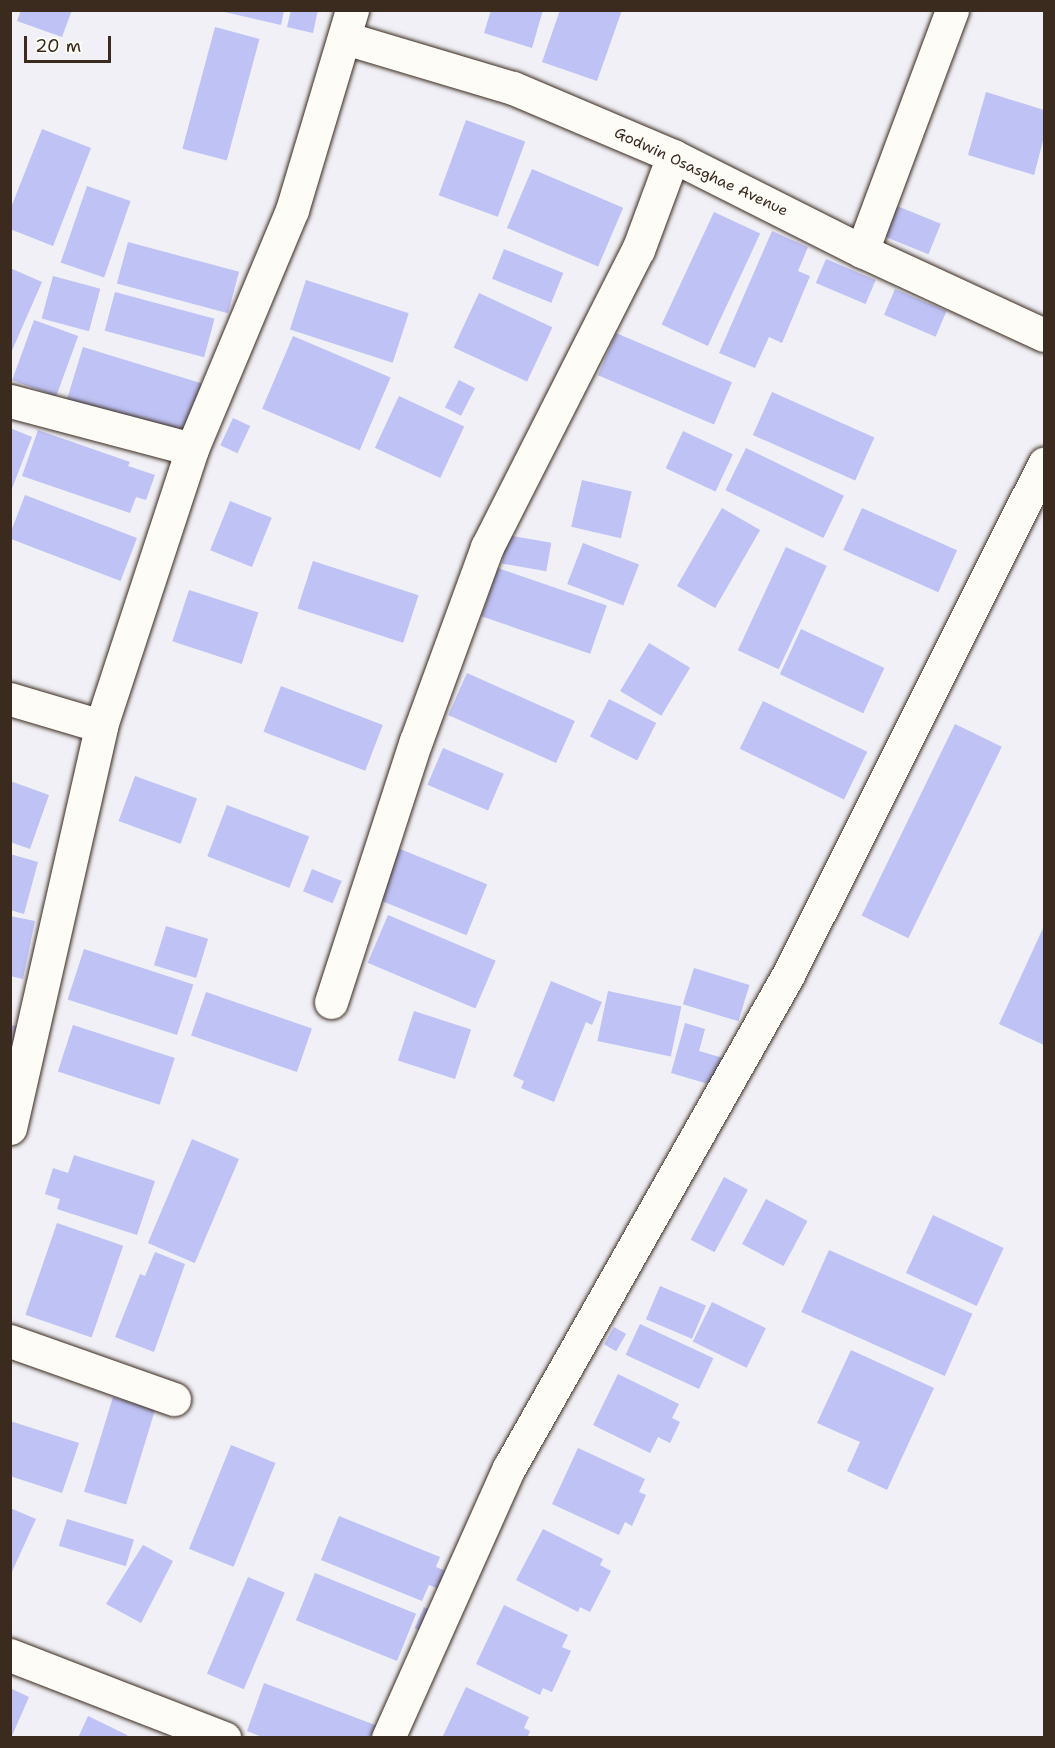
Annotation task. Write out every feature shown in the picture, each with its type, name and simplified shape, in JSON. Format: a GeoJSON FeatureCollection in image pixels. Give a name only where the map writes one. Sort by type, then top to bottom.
{"type":"FeatureCollection","features":[{"type":"Feature","properties":{"kind":"street"},"geometry":{"type":"LineString","coordinates":[[862,251],[952,10]]}},
{"type":"Feature","properties":{"kind":"street"},"geometry":{"type":"LineString","coordinates":[[10,1128],[24,1021],[101,726],[192,449],[292,210],[349,24]]}},
{"type":"Feature","properties":{"kind":"street","name":"Godwin Osasghae Avenue"},"geometry":{"type":"LineString","coordinates":[[349,24],[513,88],[673,156],[862,251],[1044,335]]}},
{"type":"Feature","properties":{"kind":"street"},"geometry":{"type":"LineString","coordinates":[[331,1002],[416,741],[487,547],[638,250],[673,156]]}},
{"type":"Feature","properties":{"kind":"street"},"geometry":{"type":"LineString","coordinates":[[10,401],[192,449]]}},
{"type":"Feature","properties":{"kind":"street"},"geometry":{"type":"LineString","coordinates":[[388,1737],[509,1468],[788,975],[1044,464]]}},
{"type":"Feature","properties":{"kind":"street"},"geometry":{"type":"LineString","coordinates":[[10,699],[101,726]]}},
{"type":"Feature","properties":{"kind":"street"},"geometry":{"type":"LineString","coordinates":[[10,1341],[174,1399]]}},
{"type":"Feature","properties":{"kind":"street"},"geometry":{"type":"LineString","coordinates":[[10,1655],[219,1736]]}},
{"type":"Feature","properties":{"kind":"building"},"geometry":{"type":"Polygon","coordinates":[[[21,10],[72,10],[62,37],[17,21],[21,10]]]}},
{"type":"Feature","properties":{"kind":"building"},"geometry":{"type":"Polygon","coordinates":[[[216,10],[284,10],[281,25],[216,10]]]}},
{"type":"Feature","properties":{"kind":"building"},"geometry":{"type":"Polygon","coordinates":[[[291,10],[318,10],[313,33],[287,27],[291,10]]]}},
{"type":"Feature","properties":{"kind":"building"},"geometry":{"type":"Polygon","coordinates":[[[491,10],[543,10],[532,48],[484,33],[491,10]]]}},
{"type":"Feature","properties":{"kind":"building"},"geometry":{"type":"Polygon","coordinates":[[[560,10],[622,10],[597,81],[542,62],[560,10]]]}},
{"type":"Feature","properties":{"kind":"building"},"geometry":{"type":"Polygon","coordinates":[[[215,27],[259,39],[227,161],[182,149],[215,27]]]}},
{"type":"Feature","properties":{"kind":"building"},"geometry":{"type":"Polygon","coordinates":[[[986,92],[1044,110],[1044,137],[1034,175],[968,155],[986,92]]]}},
{"type":"Feature","properties":{"kind":"building"},"geometry":{"type":"Polygon","coordinates":[[[466,120],[525,142],[498,217],[439,195],[466,120]]]}},
{"type":"Feature","properties":{"kind":"building"},"geometry":{"type":"Polygon","coordinates":[[[42,129],[91,148],[53,246],[10,229],[10,210],[42,129]]]}},
{"type":"Feature","properties":{"kind":"building"},"geometry":{"type":"Polygon","coordinates":[[[532,169],[623,208],[598,267],[507,228],[532,169]]]}},
{"type":"Feature","properties":{"kind":"building"},"geometry":{"type":"Polygon","coordinates":[[[87,186],[130,201],[104,278],[61,263],[87,186]]]}},
{"type":"Feature","properties":{"kind":"building"},"geometry":{"type":"Polygon","coordinates":[[[887,202],[941,224],[928,254],[875,233],[887,202]]]}},
{"type":"Feature","properties":{"kind":"building"},"geometry":{"type":"Polygon","coordinates":[[[714,212],[760,234],[708,346],[662,324],[714,212]]]}},
{"type":"Feature","properties":{"kind":"building"},"geometry":{"type":"Polygon","coordinates":[[[772,231],[808,247],[798,271],[810,276],[782,343],[769,337],[755,368],[719,353],[772,231]]]}},
{"type":"Feature","properties":{"kind":"building"},"geometry":{"type":"Polygon","coordinates":[[[128,242],[239,272],[228,313],[117,284],[128,242]]]}},
{"type":"Feature","properties":{"kind":"building"},"geometry":{"type":"Polygon","coordinates":[[[504,249],[563,273],[551,303],[492,279],[504,249]]]}},
{"type":"Feature","properties":{"kind":"building"},"geometry":{"type":"Polygon","coordinates":[[[826,259],[876,280],[866,304],[816,283],[826,259]]]}},
{"type":"Feature","properties":{"kind":"building"},"geometry":{"type":"Polygon","coordinates":[[[10,268],[42,282],[10,355],[10,268]]]}},
{"type":"Feature","properties":{"kind":"building"},"geometry":{"type":"Polygon","coordinates":[[[53,276],[100,289],[89,331],[42,319],[53,276]]]}},
{"type":"Feature","properties":{"kind":"building"},"geometry":{"type":"Polygon","coordinates":[[[306,280],[409,313],[393,363],[290,329],[306,280]]]}},
{"type":"Feature","properties":{"kind":"building"},"geometry":{"type":"Polygon","coordinates":[[[895,289],[947,311],[936,337],[884,315],[895,289]]]}},
{"type":"Feature","properties":{"kind":"building"},"geometry":{"type":"Polygon","coordinates":[[[115,292],[214,319],[204,357],[105,331],[115,292]]]}},
{"type":"Feature","properties":{"kind":"building"},"geometry":{"type":"Polygon","coordinates":[[[479,293],[552,327],[527,382],[454,347],[479,293]]]}},
{"type":"Feature","properties":{"kind":"building"},"geometry":{"type":"Polygon","coordinates":[[[34,320],[78,336],[56,396],[12,380],[34,320]]]}},
{"type":"Feature","properties":{"kind":"building"},"geometry":{"type":"Polygon","coordinates":[[[616,333],[732,382],[714,425],[598,375],[616,333]]]}},
{"type":"Feature","properties":{"kind":"building"},"geometry":{"type":"Polygon","coordinates":[[[293,336],[391,377],[360,450],[262,409],[293,336]]]}},
{"type":"Feature","properties":{"kind":"building"},"geometry":{"type":"Polygon","coordinates":[[[83,347],[205,384],[189,437],[67,400],[83,347]]]}},
{"type":"Feature","properties":{"kind":"building"},"geometry":{"type":"Polygon","coordinates":[[[459,380],[475,388],[461,416],[445,408],[459,380]]]}},
{"type":"Feature","properties":{"kind":"building"},"geometry":{"type":"Polygon","coordinates":[[[772,392],[874,438],[855,480],[753,435],[772,392]]]}},
{"type":"Feature","properties":{"kind":"building"},"geometry":{"type":"Polygon","coordinates":[[[399,396],[464,426],[440,478],[375,448],[399,396]]]}},
{"type":"Feature","properties":{"kind":"building"},"geometry":{"type":"Polygon","coordinates":[[[233,418],[250,426],[238,453],[220,445],[233,418]]]}},
{"type":"Feature","properties":{"kind":"building"},"geometry":{"type":"Polygon","coordinates":[[[10,428],[32,437],[11,491],[10,491],[10,428]]]}},
{"type":"Feature","properties":{"kind":"building"},"geometry":{"type":"Polygon","coordinates":[[[38,430],[130,462],[128,466],[155,475],[146,500],[136,497],[130,513],[22,476],[38,430]]]}},
{"type":"Feature","properties":{"kind":"building"},"geometry":{"type":"Polygon","coordinates":[[[683,431],[733,454],[716,491],[666,468],[683,431]]]}},
{"type":"Feature","properties":{"kind":"building"},"geometry":{"type":"Polygon","coordinates":[[[746,448],[844,496],[823,538],[725,490],[746,448]]]}},
{"type":"Feature","properties":{"kind":"building"},"geometry":{"type":"Polygon","coordinates":[[[582,480],[632,491],[621,538],[571,527],[582,480]]]}},
{"type":"Feature","properties":{"kind":"building"},"geometry":{"type":"Polygon","coordinates":[[[25,495],[137,538],[121,581],[10,539],[25,495]]]}},
{"type":"Feature","properties":{"kind":"building"},"geometry":{"type":"Polygon","coordinates":[[[230,501],[272,518],[252,567],[210,550],[230,501]]]}},
{"type":"Feature","properties":{"kind":"building"},"geometry":{"type":"Polygon","coordinates":[[[722,508],[760,530],[715,608],[677,586],[722,508]]]}},
{"type":"Feature","properties":{"kind":"building"},"geometry":{"type":"Polygon","coordinates":[[[862,508],[957,550],[938,592],[843,550],[862,508]]]}},
{"type":"Feature","properties":{"kind":"building"},"geometry":{"type":"Polygon","coordinates":[[[507,535],[551,543],[546,571],[502,564],[507,535]]]}},
{"type":"Feature","properties":{"kind":"building"},"geometry":{"type":"Polygon","coordinates":[[[583,543],[639,565],[623,606],[567,584],[583,543]]]}},
{"type":"Feature","properties":{"kind":"building"},"geometry":{"type":"Polygon","coordinates":[[[786,547],[827,566],[779,669],[738,650],[786,547]]]}},
{"type":"Feature","properties":{"kind":"building"},"geometry":{"type":"Polygon","coordinates":[[[313,561],[419,595],[403,643],[298,609],[313,561]]]}},
{"type":"Feature","properties":{"kind":"building"},"geometry":{"type":"Polygon","coordinates":[[[498,568],[607,605],[590,654],[481,616],[498,568]]]}},
{"type":"Feature","properties":{"kind":"building"},"geometry":{"type":"Polygon","coordinates":[[[189,590],[258,613],[242,664],[172,641],[189,590]]]}},
{"type":"Feature","properties":{"kind":"building"},"geometry":{"type":"Polygon","coordinates":[[[801,629],[884,668],[863,713],[780,674],[801,629]]]}},
{"type":"Feature","properties":{"kind":"building"},"geometry":{"type":"Polygon","coordinates":[[[649,643],[690,668],[661,716],[620,691],[649,643]]]}},
{"type":"Feature","properties":{"kind":"building"},"geometry":{"type":"Polygon","coordinates":[[[467,673],[575,721],[556,763],[448,715],[467,673]]]}},
{"type":"Feature","properties":{"kind":"building"},"geometry":{"type":"Polygon","coordinates":[[[281,686],[383,725],[365,771],[263,732],[281,686]]]}},
{"type":"Feature","properties":{"kind":"building"},"geometry":{"type":"Polygon","coordinates":[[[609,699],[656,723],[637,760],[590,736],[609,699]]]}},
{"type":"Feature","properties":{"kind":"building"},"geometry":{"type":"Polygon","coordinates":[[[763,701],[867,752],[844,799],[740,749],[763,701]]]}},
{"type":"Feature","properties":{"kind":"building"},"geometry":{"type":"Polygon","coordinates":[[[955,724],[1002,747],[908,938],[862,915],[955,724]]]}},
{"type":"Feature","properties":{"kind":"building"},"geometry":{"type":"Polygon","coordinates":[[[443,748],[504,774],[488,811],[427,785],[443,748]]]}},
{"type":"Feature","properties":{"kind":"building"},"geometry":{"type":"Polygon","coordinates":[[[135,776],[197,799],[181,844],[119,821],[135,776]]]}},
{"type":"Feature","properties":{"kind":"building"},"geometry":{"type":"Polygon","coordinates":[[[10,781],[49,795],[30,849],[10,842],[10,781]]]}},
{"type":"Feature","properties":{"kind":"building"},"geometry":{"type":"Polygon","coordinates":[[[227,805],[309,837],[289,888],[207,856],[227,805]]]}},
{"type":"Feature","properties":{"kind":"building"},"geometry":{"type":"Polygon","coordinates":[[[400,849],[487,884],[467,935],[379,900],[400,849]]]}},
{"type":"Feature","properties":{"kind":"building"},"geometry":{"type":"Polygon","coordinates":[[[10,854],[38,862],[24,914],[10,910],[10,854]]]}},
{"type":"Feature","properties":{"kind":"building"},"geometry":{"type":"Polygon","coordinates":[[[312,869],[342,881],[333,903],[303,891],[312,869]]]}},
{"type":"Feature","properties":{"kind":"building"},"geometry":{"type":"Polygon","coordinates":[[[388,915],[496,961],[475,1009],[368,963],[388,915]]]}},
{"type":"Feature","properties":{"kind":"building"},"geometry":{"type":"Polygon","coordinates":[[[10,916],[35,921],[23,979],[10,976],[10,916]]]}},
{"type":"Feature","properties":{"kind":"building"},"geometry":{"type":"Polygon","coordinates":[[[166,926],[208,939],[196,978],[154,965],[166,926]]]}},
{"type":"Feature","properties":{"kind":"building"},"geometry":{"type":"Polygon","coordinates":[[[1044,926],[1044,1045],[999,1024],[1044,926]]]}},
{"type":"Feature","properties":{"kind":"building"},"geometry":{"type":"Polygon","coordinates":[[[84,949],[193,985],[177,1035],[68,999],[84,949]]]}},
{"type":"Feature","properties":{"kind":"building"},"geometry":{"type":"Polygon","coordinates":[[[694,968],[749,985],[738,1021],[683,1004],[694,968]]]}},
{"type":"Feature","properties":{"kind":"building"},"geometry":{"type":"Polygon","coordinates":[[[551,981],[602,1002],[592,1025],[586,1022],[554,1102],[521,1088],[524,1081],[513,1076],[551,981]]]}},
{"type":"Feature","properties":{"kind":"building"},"geometry":{"type":"Polygon","coordinates":[[[608,991],[681,1007],[671,1056],[597,1041],[608,991]]]}},
{"type":"Feature","properties":{"kind":"building"},"geometry":{"type":"Polygon","coordinates":[[[206,992],[312,1028],[297,1072],[191,1035],[206,992]]]}},
{"type":"Feature","properties":{"kind":"building"},"geometry":{"type":"Polygon","coordinates":[[[414,1011],[471,1030],[455,1079],[398,1060],[414,1011]]]}},
{"type":"Feature","properties":{"kind":"building"},"geometry":{"type":"Polygon","coordinates":[[[685,1023],[705,1029],[699,1051],[723,1058],[715,1086],[671,1073],[685,1023]]]}},
{"type":"Feature","properties":{"kind":"building"},"geometry":{"type":"Polygon","coordinates":[[[10,1025],[17,1026],[13,1045],[10,1045],[10,1025]]]}},
{"type":"Feature","properties":{"kind":"building"},"geometry":{"type":"Polygon","coordinates":[[[73,1025],[175,1058],[160,1105],[58,1072],[73,1025]]]}},
{"type":"Feature","properties":{"kind":"building"},"geometry":{"type":"Polygon","coordinates":[[[192,1139],[239,1159],[195,1263],[148,1243],[192,1139]]]}},
{"type":"Feature","properties":{"kind":"building"},"geometry":{"type":"Polygon","coordinates":[[[74,1155],[155,1181],[137,1235],[57,1209],[60,1199],[45,1194],[53,1168],[68,1173],[74,1155]]]}},
{"type":"Feature","properties":{"kind":"building"},"geometry":{"type":"Polygon","coordinates":[[[724,1177],[748,1190],[715,1252],[691,1240],[724,1177]]]}},
{"type":"Feature","properties":{"kind":"building"},"geometry":{"type":"Polygon","coordinates":[[[766,1199],[807,1221],[784,1266],[742,1244],[766,1199]]]}},
{"type":"Feature","properties":{"kind":"building"},"geometry":{"type":"Polygon","coordinates":[[[933,1215],[1004,1248],[977,1306],[906,1273],[933,1215]]]}},
{"type":"Feature","properties":{"kind":"building"},"geometry":{"type":"Polygon","coordinates":[[[57,1223],[123,1246],[92,1338],[25,1315],[57,1223]]]}},
{"type":"Feature","properties":{"kind":"building"},"geometry":{"type":"Polygon","coordinates":[[[829,1250],[972,1314],[945,1376],[801,1312],[829,1250]]]}},
{"type":"Feature","properties":{"kind":"building"},"geometry":{"type":"Polygon","coordinates":[[[155,1252],[185,1264],[154,1352],[115,1337],[140,1274],[145,1276],[155,1252]]]}},
{"type":"Feature","properties":{"kind":"building"},"geometry":{"type":"Polygon","coordinates":[[[660,1286],[706,1306],[692,1339],[646,1319],[660,1286]]]}},
{"type":"Feature","properties":{"kind":"building"},"geometry":{"type":"Polygon","coordinates":[[[712,1302],[766,1328],[747,1368],[693,1342],[712,1302]]]}},
{"type":"Feature","properties":{"kind":"building"},"geometry":{"type":"Polygon","coordinates":[[[640,1324],[713,1358],[699,1389],[626,1355],[640,1324]]]}},
{"type":"Feature","properties":{"kind":"building"},"geometry":{"type":"Polygon","coordinates":[[[614,1327],[626,1334],[616,1351],[604,1344],[614,1327]]]}},
{"type":"Feature","properties":{"kind":"building"},"geometry":{"type":"Polygon","coordinates":[[[851,1350],[934,1388],[887,1490],[847,1471],[860,1442],[817,1423],[851,1350]]]}},
{"type":"Feature","properties":{"kind":"building"},"geometry":{"type":"Polygon","coordinates":[[[618,1374],[679,1404],[672,1418],[680,1422],[670,1443],[658,1437],[650,1453],[593,1425],[618,1374]]]}},
{"type":"Feature","properties":{"kind":"building"},"geometry":{"type":"Polygon","coordinates":[[[113,1397],[155,1410],[126,1505],[84,1492],[113,1397]]]}},
{"type":"Feature","properties":{"kind":"building"},"geometry":{"type":"Polygon","coordinates":[[[10,1421],[79,1443],[62,1493],[10,1476],[10,1421]]]}},
{"type":"Feature","properties":{"kind":"building"},"geometry":{"type":"Polygon","coordinates":[[[231,1445],[276,1463],[234,1567],[189,1549],[231,1445]]]}},
{"type":"Feature","properties":{"kind":"building"},"geometry":{"type":"Polygon","coordinates":[[[578,1448],[645,1479],[639,1492],[646,1495],[632,1526],[625,1522],[619,1535],[552,1504],[578,1448]]]}},
{"type":"Feature","properties":{"kind":"building"},"geometry":{"type":"Polygon","coordinates":[[[10,1508],[36,1519],[10,1576],[10,1508]]]}},
{"type":"Feature","properties":{"kind":"building"},"geometry":{"type":"Polygon","coordinates":[[[339,1516],[440,1557],[436,1567],[451,1573],[444,1591],[429,1585],[422,1601],[321,1560],[339,1516]]]}},
{"type":"Feature","properties":{"kind":"building"},"geometry":{"type":"Polygon","coordinates":[[[67,1519],[134,1539],[126,1566],[59,1546],[67,1519]]]}},
{"type":"Feature","properties":{"kind":"building"},"geometry":{"type":"Polygon","coordinates":[[[543,1529],[603,1559],[600,1565],[611,1571],[590,1612],[580,1607],[578,1612],[516,1580],[543,1529]]]}},
{"type":"Feature","properties":{"kind":"building"},"geometry":{"type":"Polygon","coordinates":[[[143,1545],[173,1561],[141,1623],[106,1604],[143,1545]]]}},
{"type":"Feature","properties":{"kind":"building"},"geometry":{"type":"Polygon","coordinates":[[[315,1573],[416,1614],[397,1661],[296,1620],[315,1573]]]}},
{"type":"Feature","properties":{"kind":"building"},"geometry":{"type":"Polygon","coordinates":[[[248,1577],[285,1593],[244,1689],[207,1674],[248,1577]]]}},
{"type":"Feature","properties":{"kind":"building"},"geometry":{"type":"Polygon","coordinates":[[[504,1605],[568,1635],[562,1647],[571,1651],[552,1692],[543,1688],[540,1695],[476,1664],[504,1605]]]}},
{"type":"Feature","properties":{"kind":"building"},"geometry":{"type":"Polygon","coordinates":[[[424,1607],[440,1614],[430,1635],[415,1628],[424,1607]]]}},
{"type":"Feature","properties":{"kind":"building"},"geometry":{"type":"Polygon","coordinates":[[[264,1683],[383,1728],[379,1738],[265,1738],[247,1731],[264,1683]]]}},
{"type":"Feature","properties":{"kind":"building"},"geometry":{"type":"Polygon","coordinates":[[[466,1687],[529,1717],[524,1728],[530,1731],[527,1738],[442,1738],[466,1687]]]}},
{"type":"Feature","properties":{"kind":"building"},"geometry":{"type":"Polygon","coordinates":[[[10,1688],[29,1697],[11,1738],[10,1738],[10,1688]]]}},
{"type":"Feature","properties":{"kind":"building"},"geometry":{"type":"Polygon","coordinates":[[[88,1716],[127,1735],[126,1738],[78,1738],[88,1716]]]}}]}
